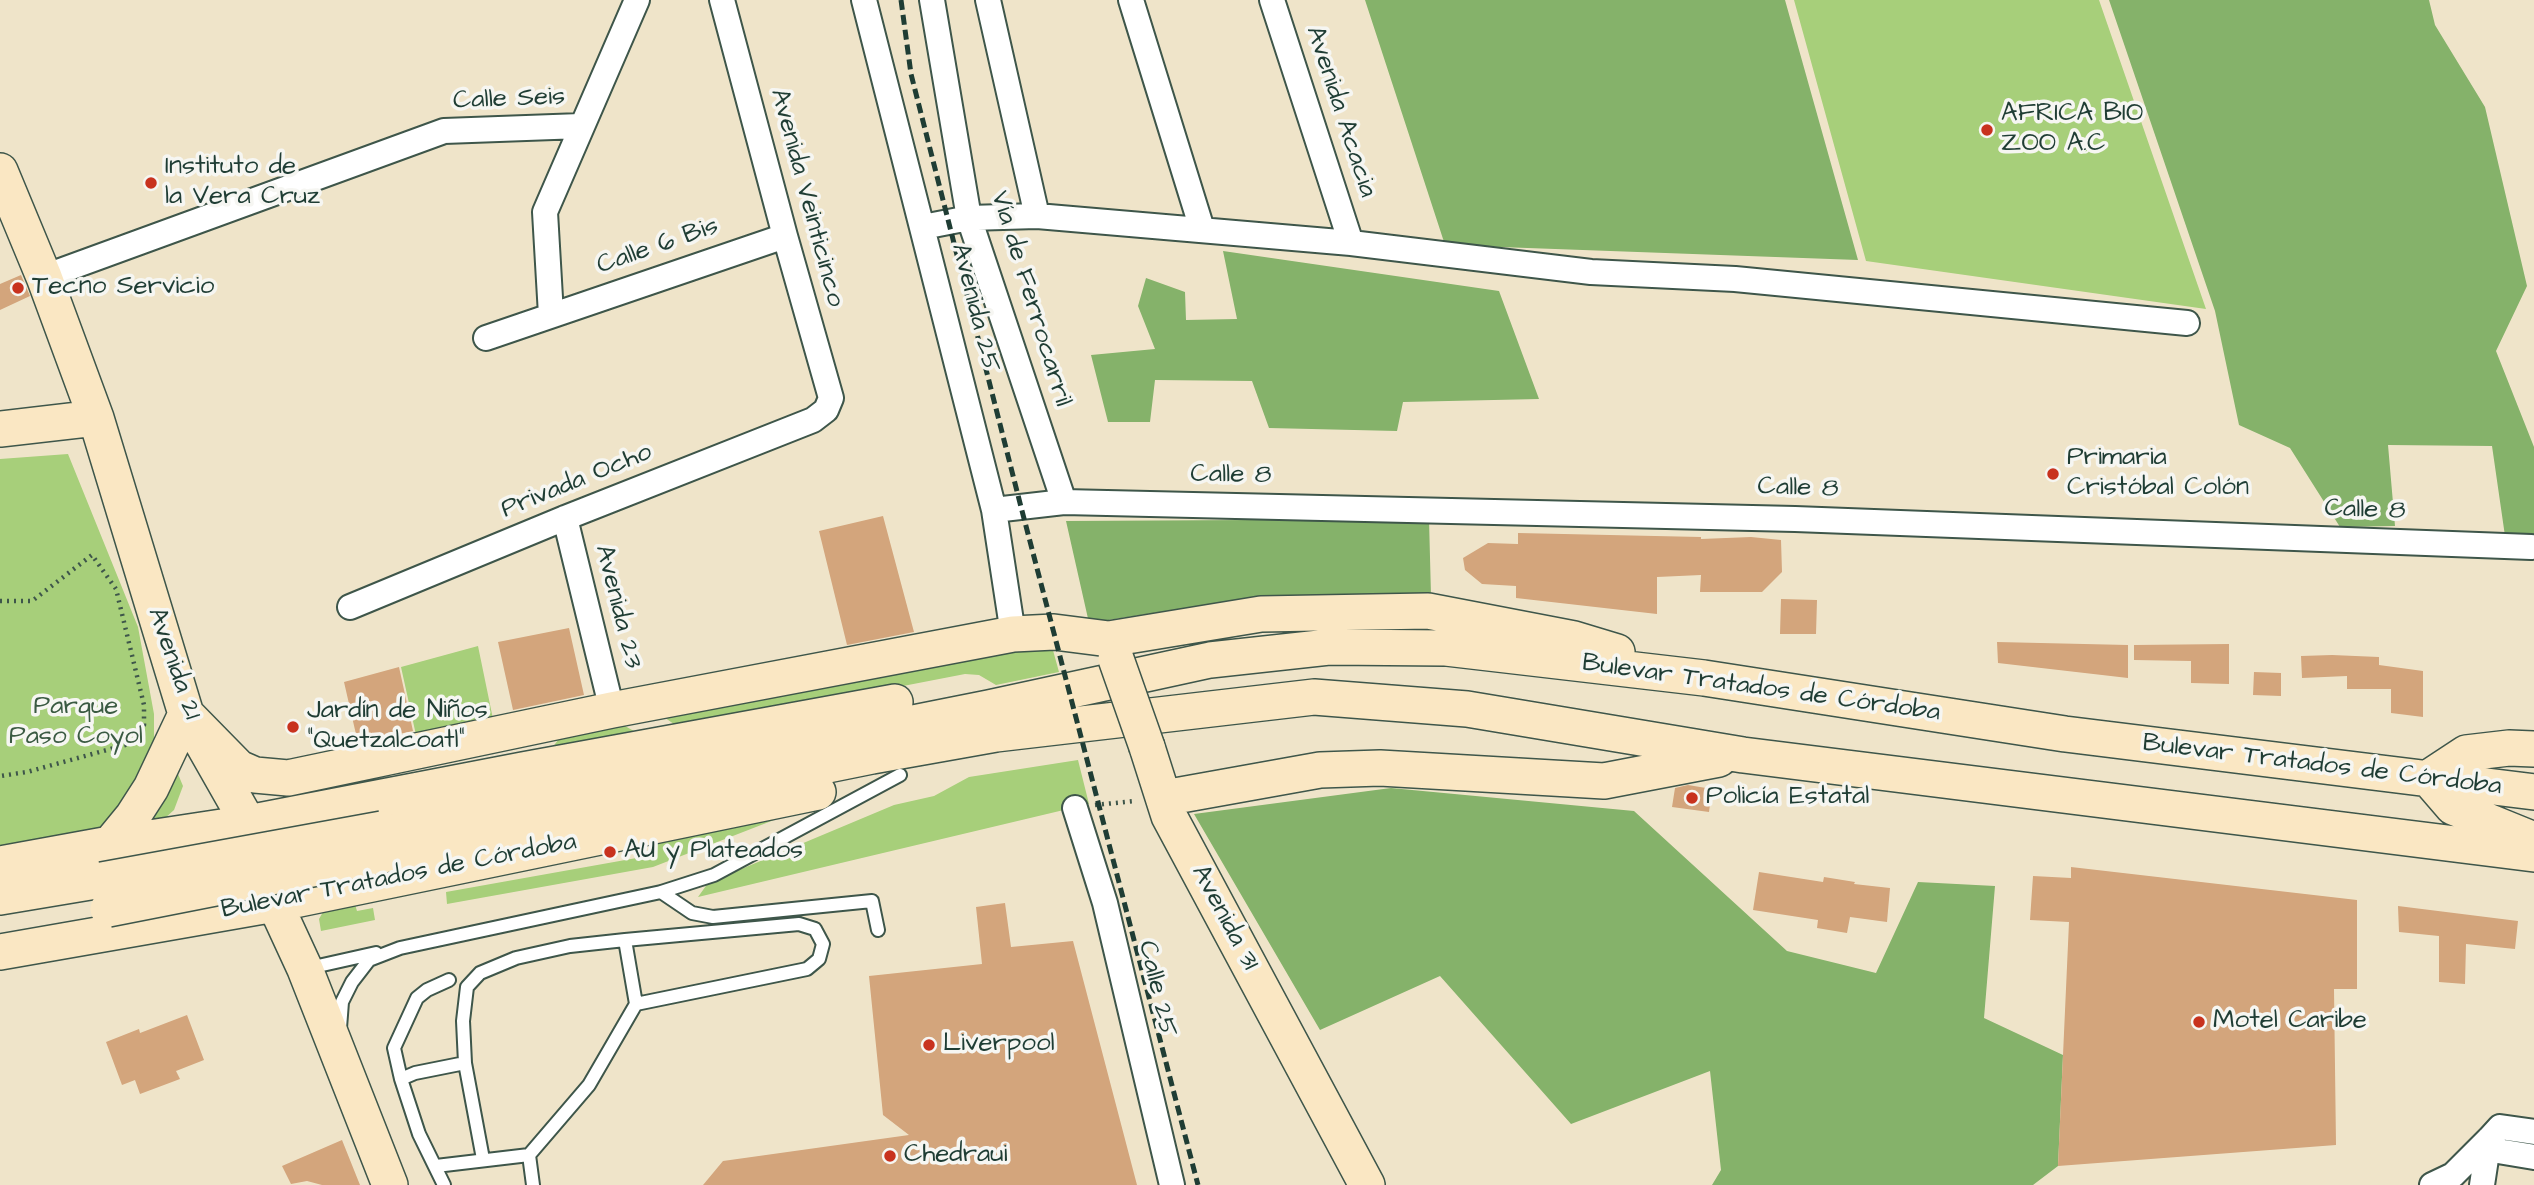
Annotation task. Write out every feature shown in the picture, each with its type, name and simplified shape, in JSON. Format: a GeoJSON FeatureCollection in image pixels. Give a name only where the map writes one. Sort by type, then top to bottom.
{"type":"FeatureCollection","features":[{"type":"Feature","properties":{"kind":"main road","name":"Avenida 21"},"geometry":{"type":"LineString","coordinates":[[0,171],[44,276],[96,418],[186,714],[232,825],[275,904],[305,969],[390,1185]]}},
{"type":"Feature","properties":{"kind":"main road"},"geometry":{"type":"LineString","coordinates":[[0,429],[96,418]]}},
{"type":"Feature","properties":{"kind":"main road"},"geometry":{"type":"LineString","coordinates":[[110,844],[151,788],[186,714],[239,768],[255,775],[288,778],[612,710],[1013,634],[1054,632],[1112,649],[1261,614],[1427,611],[1574,639],[1704,678]]}},
{"type":"Feature","properties":{"kind":"main road","name":"Bulevar Tratados de Córdoba"},"geometry":{"type":"LineString","coordinates":[[0,928],[105,895],[993,721],[1210,660],[1329,647],[1446,648],[1704,678],[2065,734],[2534,792]]}},
{"type":"Feature","properties":{"kind":"main road","name":"Avenida 31"},"geometry":{"type":"LineString","coordinates":[[1112,649],[1169,816],[1367,1185]]}},
{"type":"Feature","properties":{"kind":"main road","name":"Bulevar Tratados de Córdoba"},"geometry":{"type":"LineString","coordinates":[[0,864],[232,825],[906,700],[993,721],[1314,698],[1467,709],[1743,755],[2534,854]]}},
{"type":"Feature","properties":{"kind":"main road"},"geometry":{"type":"LineString","coordinates":[[612,710],[671,743]]}},
{"type":"Feature","properties":{"kind":"main road","name":"Bulevar Tratados de Córdoba"},"geometry":{"type":"LineString","coordinates":[[0,952],[275,904],[900,775],[993,721]]}},
{"type":"Feature","properties":{"kind":"main road"},"geometry":{"type":"LineString","coordinates":[[523,770],[541,725]]}},
{"type":"Feature","properties":{"kind":"main road"},"geometry":{"type":"LineString","coordinates":[[2534,749],[2509,748],[2466,753],[2428,778],[2453,807],[2534,840]]}},
{"type":"Feature","properties":{"kind":"main road"},"geometry":{"type":"LineString","coordinates":[[1164,798],[1320,771],[1380,768],[1604,781],[1743,755]]}},
{"type":"Feature","properties":{"kind":"main road","name":"Bulevar Tratados de Córdoba"},"geometry":{"type":"LineString","coordinates":[[0,897],[105,895]]}},
{"type":"Feature","properties":{"kind":"street"},"geometry":{"type":"LineString","coordinates":[[551,315],[545,212],[637,0]]}},
{"type":"Feature","properties":{"kind":"street","name":"Avenida Veinticinco"},"geometry":{"type":"LineString","coordinates":[[722,0],[831,398],[826,410]]}},
{"type":"Feature","properties":{"kind":"street","name":"Avenida 25"},"geometry":{"type":"LineString","coordinates":[[864,0],[994,510],[1013,634]]}},
{"type":"Feature","properties":{"kind":"street","name":"Vía de Ferrocarril"},"geometry":{"type":"LineString","coordinates":[[932,0],[969,218],[1064,502]]}},
{"type":"Feature","properties":{"kind":"street"},"geometry":{"type":"LineString","coordinates":[[988,0],[1037,216]]}},
{"type":"Feature","properties":{"kind":"street"},"geometry":{"type":"LineString","coordinates":[[1131,0],[1202,229]]}},
{"type":"Feature","properties":{"kind":"street","name":"Avenida Acacia"},"geometry":{"type":"LineString","coordinates":[[1272,0],[1351,243]]}},
{"type":"Feature","properties":{"kind":"street","name":"Calle Seis"},"geometry":{"type":"LineString","coordinates":[[44,276],[444,131],[581,126]]}},
{"type":"Feature","properties":{"kind":"street"},"geometry":{"type":"LineString","coordinates":[[923,227],[969,218],[1037,216],[1351,243],[1591,272],[1735,279],[2187,323]]}},
{"type":"Feature","properties":{"kind":"street","name":"Calle 6 Bis"},"geometry":{"type":"LineString","coordinates":[[486,338],[785,236]]}},
{"type":"Feature","properties":{"kind":"street","name":"Privada Ocho"},"geometry":{"type":"LineString","coordinates":[[350,607],[813,419],[826,410]]}},
{"type":"Feature","properties":{"kind":"street"},"geometry":{"type":"LineString","coordinates":[[994,510],[1064,502]]}},
{"type":"Feature","properties":{"kind":"street","name":"Calle 8"},"geometry":{"type":"LineString","coordinates":[[1064,502],[1795,519],[2531,547]]}},
{"type":"Feature","properties":{"kind":"street","name":"Avenida 23"},"geometry":{"type":"LineString","coordinates":[[565,518],[612,710]]}},
{"type":"Feature","properties":{"kind":"street","name":"Calle 25"},"geometry":{"type":"LineString","coordinates":[[1075,808],[1105,902],[1172,1185]]}},
{"type":"Feature","properties":{"kind":"street"},"geometry":{"type":"LineString","coordinates":[[2432,1185],[2453,1175],[2500,1127],[2534,1132]]}},
{"type":"Feature","properties":{"kind":"street"},"geometry":{"type":"LineString","coordinates":[[2489,1139],[2498,1151],[2534,1157]]}},
{"type":"Feature","properties":{"kind":"street"},"geometry":{"type":"LineString","coordinates":[[2482,1185],[2489,1139]]}},
{"type":"Feature","properties":{"kind":"lane"},"geometry":{"type":"LineString","coordinates":[[305,969],[661,892],[714,875],[900,775]]}},
{"type":"Feature","properties":{"kind":"lane"},"geometry":{"type":"LineString","coordinates":[[661,892],[692,913],[713,917],[872,901],[878,930]]}},
{"type":"Feature","properties":{"kind":"lane"},"geometry":{"type":"LineString","coordinates":[[483,1159],[465,1063],[463,1021],[467,986],[480,973],[516,958],[570,946],[799,924],[815,929],[823,944],[819,959],[807,969],[636,1004]]}},
{"type":"Feature","properties":{"kind":"lane"},"geometry":{"type":"LineString","coordinates":[[436,1166],[529,1155],[589,1086],[636,1004],[625,940]]}},
{"type":"Feature","properties":{"kind":"lane"},"geometry":{"type":"LineString","coordinates":[[338,1053],[342,1002],[352,982],[369,960],[400,948]]}},
{"type":"Feature","properties":{"kind":"lane"},"geometry":{"type":"LineString","coordinates":[[444,1185],[419,1134],[394,1048],[417,998],[427,989],[449,980]]}},
{"type":"Feature","properties":{"kind":"lane"},"geometry":{"type":"LineString","coordinates":[[401,1079],[415,1073],[465,1063]]}},
{"type":"Feature","properties":{"kind":"lane"},"geometry":{"type":"LineString","coordinates":[[529,1155],[533,1185]]}},
{"type":"Feature","properties":{"kind":"path"},"geometry":{"type":"LineString","coordinates":[[0,601],[32,601],[92,555],[116,589],[144,705],[144,725],[125,745],[27,772],[0,776]]}},
{"type":"Feature","properties":{"kind":"path"},"geometry":{"type":"LineString","coordinates":[[1075,808],[1164,798]]}},
{"type":"Feature","properties":{"kind":"green space"},"geometry":{"type":"Polygon","coordinates":[[[1365,0],[1785,0],[1858,260],[1445,245],[1365,0]]]}},
{"type":"Feature","properties":{"kind":"green space","name":"AFRICA BIO ZOO A.C"},"geometry":{"type":"Polygon","coordinates":[[[1794,0],[2099,0],[2206,309],[1866,261],[1794,0]]]}},
{"type":"Feature","properties":{"kind":"green space"},"geometry":{"type":"Polygon","coordinates":[[[2109,0],[2429,0],[2435,25],[2485,107],[2527,286],[2496,351],[2534,447],[2534,538],[2505,536],[2492,446],[2388,445],[2395,526],[2340,527],[2290,448],[2239,425],[2215,311],[2109,0]]]}},
{"type":"Feature","properties":{"kind":"green space"},"geometry":{"type":"Polygon","coordinates":[[[1223,251],[1499,291],[1539,399],[1403,402],[1397,431],[1269,428],[1252,381],[1155,380],[1150,422],[1108,422],[1091,355],[1155,349],[1138,306],[1146,278],[1185,292],[1186,320],[1237,319],[1223,251]]]}},
{"type":"Feature","properties":{"kind":"green space","name":"Parque Paso Coyol"},"geometry":{"type":"Polygon","coordinates":[[[68,454],[138,627],[154,714],[154,750],[108,824],[76,838],[0,851],[0,459],[68,454]]]}},
{"type":"Feature","properties":{"kind":"green space"},"geometry":{"type":"Polygon","coordinates":[[[1429,519],[1431,596],[1257,597],[1089,623],[1066,521],[1429,519]]]}},
{"type":"Feature","properties":{"kind":"green space"},"geometry":{"type":"Polygon","coordinates":[[[1051,643],[1059,672],[996,685],[979,675],[965,674],[681,729],[661,715],[1051,643]]]}},
{"type":"Feature","properties":{"kind":"green space"},"geometry":{"type":"Polygon","coordinates":[[[478,646],[493,719],[416,735],[401,667],[478,646]]]}},
{"type":"Feature","properties":{"kind":"green space"},"geometry":{"type":"Polygon","coordinates":[[[616,721],[641,735],[549,752],[564,732],[616,721]]]}},
{"type":"Feature","properties":{"kind":"green space"},"geometry":{"type":"Polygon","coordinates":[[[1078,760],[1089,804],[698,897],[708,883],[894,805],[934,796],[969,777],[1078,760]]]}},
{"type":"Feature","properties":{"kind":"green space"},"geometry":{"type":"Polygon","coordinates":[[[178,774],[183,786],[174,810],[164,819],[142,829],[178,774]]]}},
{"type":"Feature","properties":{"kind":"green space"},"geometry":{"type":"Polygon","coordinates":[[[1391,788],[1634,811],[1787,951],[1876,973],[1918,882],[1995,886],[1984,1018],[2063,1055],[2058,1166],[2033,1185],[1712,1185],[1721,1170],[1710,1071],[1571,1124],[1440,976],[1320,1030],[1194,814],[1391,788]]]}},
{"type":"Feature","properties":{"kind":"green space"},"geometry":{"type":"Polygon","coordinates":[[[792,813],[653,867],[447,904],[446,892],[642,857],[657,840],[792,813]]]}},
{"type":"Feature","properties":{"kind":"green space"},"geometry":{"type":"Polygon","coordinates":[[[354,901],[357,911],[373,908],[375,920],[321,931],[319,919],[327,905],[354,901]]]}},
{"type":"Feature","properties":{"kind":"building","name":"Tecno Servicio"},"geometry":{"type":"Polygon","coordinates":[[[21,275],[30,296],[0,310],[0,284],[21,275]]]}},
{"type":"Feature","properties":{"kind":"building"},"geometry":{"type":"Polygon","coordinates":[[[883,516],[914,632],[847,645],[819,531],[883,516]]]}},
{"type":"Feature","properties":{"kind":"building"},"geometry":{"type":"Polygon","coordinates":[[[1518,533],[1701,539],[1751,537],[1781,540],[1782,572],[1762,592],[1700,592],[1701,575],[1657,577],[1657,614],[1516,598],[1516,586],[1482,584],[1465,570],[1463,558],[1488,543],[1518,544],[1518,533]]]}},
{"type":"Feature","properties":{"kind":"building"},"geometry":{"type":"Polygon","coordinates":[[[1781,599],[1817,600],[1816,634],[1780,634],[1781,599]]]}},
{"type":"Feature","properties":{"kind":"building"},"geometry":{"type":"Polygon","coordinates":[[[569,628],[584,695],[513,710],[498,642],[569,628]]]}},
{"type":"Feature","properties":{"kind":"building"},"geometry":{"type":"Polygon","coordinates":[[[1997,642],[2128,645],[2128,678],[1998,663],[1997,642]]]}},
{"type":"Feature","properties":{"kind":"building"},"geometry":{"type":"Polygon","coordinates":[[[2229,644],[2229,684],[2191,683],[2191,661],[2134,660],[2134,645],[2229,644]]]}},
{"type":"Feature","properties":{"kind":"building"},"geometry":{"type":"Polygon","coordinates":[[[2301,656],[2379,657],[2379,665],[2423,671],[2423,717],[2391,713],[2391,689],[2347,689],[2347,676],[2302,678],[2301,656]]]}},
{"type":"Feature","properties":{"kind":"building"},"geometry":{"type":"Polygon","coordinates":[[[399,667],[413,731],[358,743],[344,682],[399,667]]]}},
{"type":"Feature","properties":{"kind":"building"},"geometry":{"type":"Polygon","coordinates":[[[2254,672],[2281,673],[2281,696],[2253,695],[2254,672]]]}},
{"type":"Feature","properties":{"kind":"building","name":"Policía Estatal"},"geometry":{"type":"Polygon","coordinates":[[[1688,785],[1712,789],[1709,812],[1672,807],[1675,788],[1688,785]]]}},
{"type":"Feature","properties":{"kind":"building","name":"Motel Caribe"},"geometry":{"type":"Polygon","coordinates":[[[2071,867],[2357,900],[2357,989],[2334,989],[2336,1145],[2058,1166],[2069,922],[2030,920],[2033,876],[2071,878],[2071,867]]]}},
{"type":"Feature","properties":{"kind":"building"},"geometry":{"type":"Polygon","coordinates":[[[1759,872],[1823,882],[1824,877],[1890,888],[1887,922],[1850,917],[1847,933],[1817,928],[1818,920],[1753,910],[1759,872]]]}},
{"type":"Feature","properties":{"kind":"building"},"geometry":{"type":"Polygon","coordinates":[[[1005,903],[1011,947],[1073,941],[1137,1185],[703,1185],[723,1161],[909,1135],[883,1115],[869,976],[982,964],[976,907],[1005,903]]]}},
{"type":"Feature","properties":{"kind":"building"},"geometry":{"type":"Polygon","coordinates":[[[2398,906],[2518,921],[2515,949],[2466,944],[2465,984],[2439,982],[2439,936],[2399,932],[2398,906]]]}},
{"type":"Feature","properties":{"kind":"building"},"geometry":{"type":"Polygon","coordinates":[[[187,1015],[204,1060],[176,1071],[180,1079],[140,1094],[135,1080],[122,1085],[106,1042],[139,1029],[140,1033],[187,1015]]]}},
{"type":"Feature","properties":{"kind":"building"},"geometry":{"type":"Polygon","coordinates":[[[342,1140],[360,1185],[322,1185],[307,1181],[291,1184],[282,1166],[342,1140]]]}},
{"type":"Feature","properties":{"kind":"railway"},"geometry":{"type":"LineString","coordinates":[[901,0],[911,74],[1198,1185]]}},
{"type":"Feature","properties":{"kind":"place","name":"AFRICA BIO ZOO A.C"},"geometry":{"type":"Point","coordinates":[1987,130]}},
{"type":"Feature","properties":{"kind":"place","name":"Instituto de la Vera Cruz"},"geometry":{"type":"Point","coordinates":[151,183]}},
{"type":"Feature","properties":{"kind":"place","name":"Tecno Servicio"},"geometry":{"type":"Point","coordinates":[18,288]}},
{"type":"Feature","properties":{"kind":"place","name":"Primaria Cristóbal Colón"},"geometry":{"type":"Point","coordinates":[2053,474]}},
{"type":"Feature","properties":{"kind":"place","name":"Jardín de Niños \"Quetzalcoatl\""},"geometry":{"type":"Point","coordinates":[293,727]}},
{"type":"Feature","properties":{"kind":"place","name":"Policía Estatal"},"geometry":{"type":"Point","coordinates":[1692,798]}},
{"type":"Feature","properties":{"kind":"place","name":"AU y Plateados"},"geometry":{"type":"Point","coordinates":[610,852]}},
{"type":"Feature","properties":{"kind":"place","name":"Motel Caribe"},"geometry":{"type":"Point","coordinates":[2199,1022]}},
{"type":"Feature","properties":{"kind":"place","name":"Liverpool"},"geometry":{"type":"Point","coordinates":[929,1045]}},
{"type":"Feature","properties":{"kind":"place","name":"Chedraui"},"geometry":{"type":"Point","coordinates":[890,1156]}}]}
